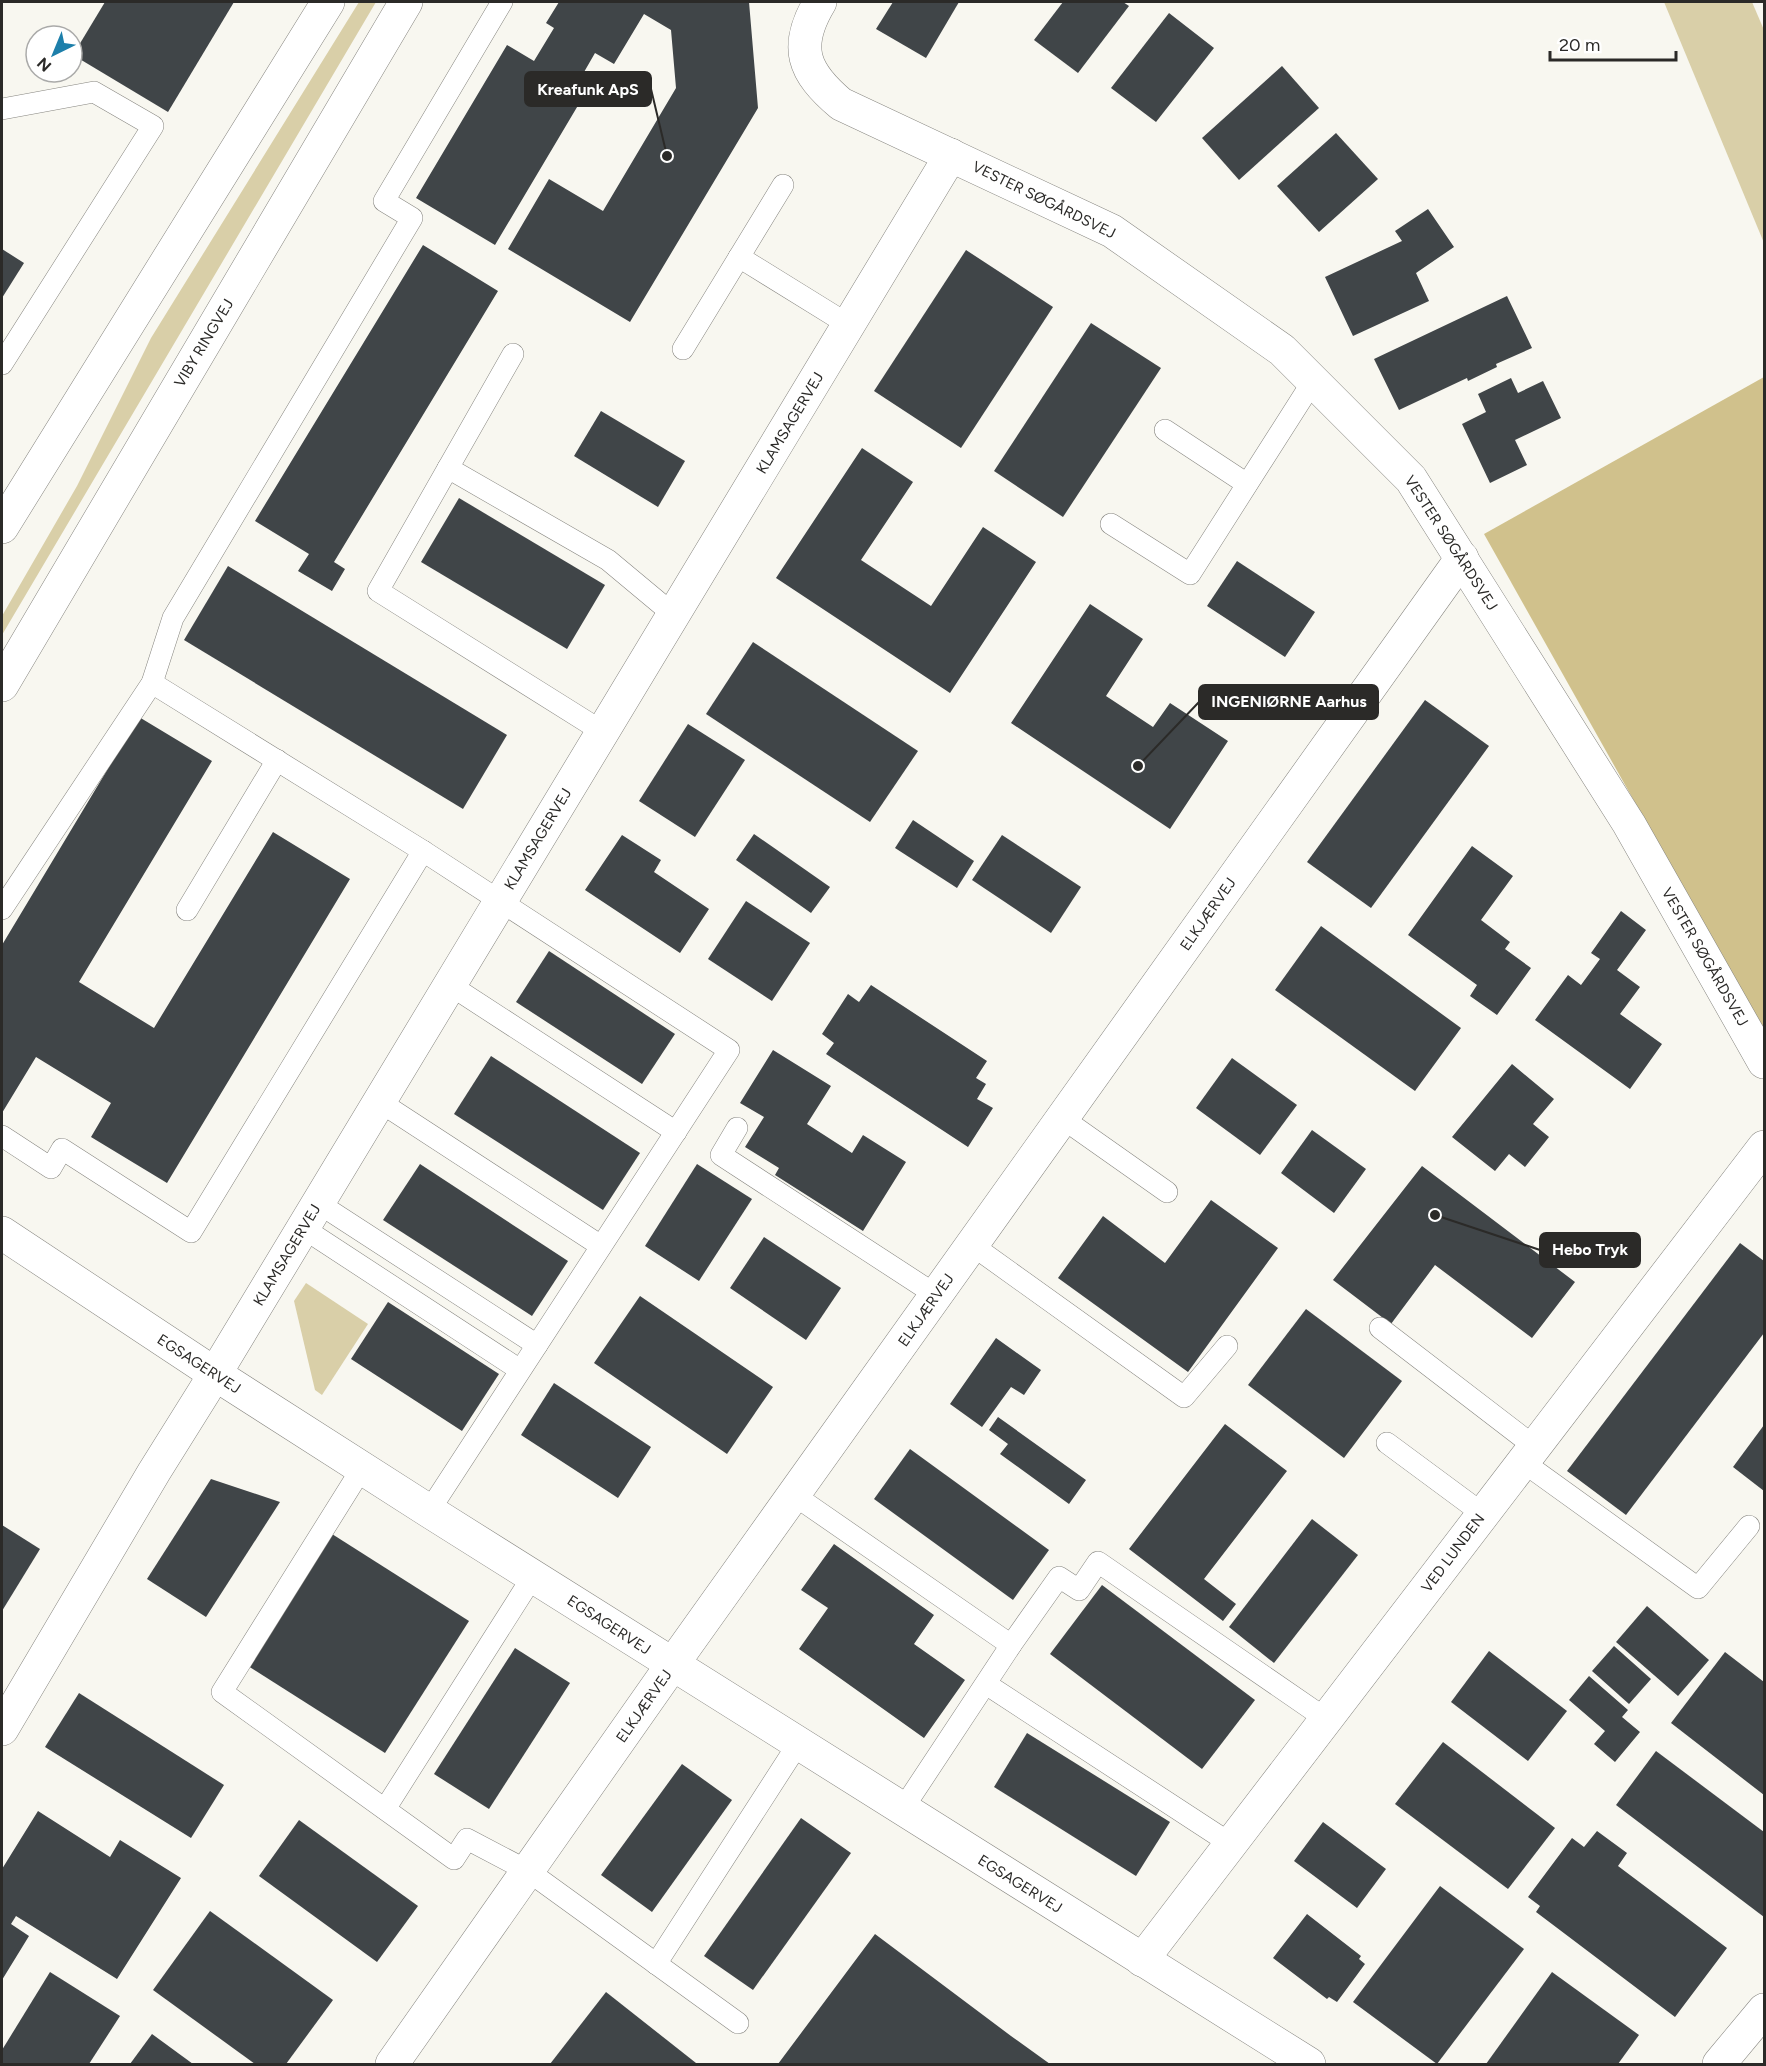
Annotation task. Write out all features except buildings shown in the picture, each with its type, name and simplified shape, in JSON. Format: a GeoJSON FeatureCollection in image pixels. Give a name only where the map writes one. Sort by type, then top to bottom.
{"type":"FeatureCollection","features":[{"type":"Feature","properties":{"kind":"street"},"geometry":{"type":"LineString","coordinates":[[2,527],[328,2]]}},
{"type":"Feature","properties":{"kind":"street","name":"VIBY RINGVEJ"},"geometry":{"type":"LineString","coordinates":[[2,685],[406,2]]}},
{"type":"Feature","properties":{"kind":"street"},"geometry":{"type":"LineString","coordinates":[[820,2],[809,19],[804,43],[808,67],[822,87],[842,104],[951,156]]}},
{"type":"Feature","properties":{"kind":"street","name":"KLAMSAGERVEJ"},"geometry":{"type":"LineString","coordinates":[[2,1730],[154,1472],[951,156]]}},
{"type":"Feature","properties":{"kind":"street","name":"VESTER SØGÅRDSVEJ"},"geometry":{"type":"LineString","coordinates":[[951,156],[1112,231],[1282,350],[1412,479],[1629,824],[1764,1062]]}},
{"type":"Feature","properties":{"kind":"street","name":"ELKJÆRVEJ"},"geometry":{"type":"LineString","coordinates":[[392,2064],[672,1665],[1462,558]]}},
{"type":"Feature","properties":{"kind":"street","name":"VED LUNDEN"},"geometry":{"type":"LineString","coordinates":[[1142,1960],[1764,1147]]}},
{"type":"Feature","properties":{"kind":"street","name":"EGSAGERVEJ"},"geometry":{"type":"LineString","coordinates":[[2,1234],[429,1511],[1309,2064]]}},
{"type":"Feature","properties":{"kind":"street"},"geometry":{"type":"LineString","coordinates":[[1719,2064],[1760,2023]]}},
{"type":"Feature","properties":{"kind":"lane"},"geometry":{"type":"LineString","coordinates":[[2,909],[152,683],[172,618],[412,218],[384,201],[502,2]]}},
{"type":"Feature","properties":{"kind":"lane"},"geometry":{"type":"LineString","coordinates":[[2,109],[94,92],[153,126],[2,364]]}},
{"type":"Feature","properties":{"kind":"lane"},"geometry":{"type":"LineString","coordinates":[[683,349],[783,185]]}},
{"type":"Feature","properties":{"kind":"lane"},"geometry":{"type":"LineString","coordinates":[[739,257],[849,325]]}},
{"type":"Feature","properties":{"kind":"lane"},"geometry":{"type":"LineString","coordinates":[[513,354],[378,591],[603,732]]}},
{"type":"Feature","properties":{"kind":"lane"},"geometry":{"type":"LineString","coordinates":[[1111,524],[1190,574],[1313,381]]}},
{"type":"Feature","properties":{"kind":"lane"},"geometry":{"type":"LineString","coordinates":[[1165,430],[1247,484]]}},
{"type":"Feature","properties":{"kind":"lane"},"geometry":{"type":"LineString","coordinates":[[448,468],[608,560],[674,615]]}},
{"type":"Feature","properties":{"kind":"lane"},"geometry":{"type":"LineString","coordinates":[[152,683],[423,851],[729,1050],[429,1511]]}},
{"type":"Feature","properties":{"kind":"lane"},"geometry":{"type":"LineString","coordinates":[[187,910],[277,760]]}},
{"type":"Feature","properties":{"kind":"lane"},"geometry":{"type":"LineString","coordinates":[[2,1136],[51,1168],[62,1149],[191,1232],[423,851]]}},
{"type":"Feature","properties":{"kind":"lane"},"geometry":{"type":"LineString","coordinates":[[450,985],[675,1132]]}},
{"type":"Feature","properties":{"kind":"lane"},"geometry":{"type":"LineString","coordinates":[[380,1102],[601,1246]]}},
{"type":"Feature","properties":{"kind":"lane"},"geometry":{"type":"LineString","coordinates":[[1062,1119],[1167,1192]]}},
{"type":"Feature","properties":{"kind":"lane"},"geometry":{"type":"LineString","coordinates":[[737,1128],[721,1155],[936,1295]]}},
{"type":"Feature","properties":{"kind":"lane"},"geometry":{"type":"LineString","coordinates":[[311,1216],[537,1346]]}},
{"type":"Feature","properties":{"kind":"lane"},"geometry":{"type":"LineString","coordinates":[[311,1216],[520,1370]]}},
{"type":"Feature","properties":{"kind":"lane"},"geometry":{"type":"LineString","coordinates":[[972,1245],[1184,1397],[1227,1346]]}},
{"type":"Feature","properties":{"kind":"lane"},"geometry":{"type":"LineString","coordinates":[[1380,1328],[1529,1454],[1698,1588],[1749,1526]]}},
{"type":"Feature","properties":{"kind":"lane"},"geometry":{"type":"LineString","coordinates":[[1387,1443],[1483,1514]]}},
{"type":"Feature","properties":{"kind":"lane"},"geometry":{"type":"LineString","coordinates":[[362,1468],[222,1692],[454,1859],[467,1839],[528,1871],[738,2023]]}},
{"type":"Feature","properties":{"kind":"lane"},"geometry":{"type":"LineString","coordinates":[[794,1495],[1011,1645]]}},
{"type":"Feature","properties":{"kind":"lane"},"geometry":{"type":"LineString","coordinates":[[903,1810],[1011,1645],[1059,1577],[1079,1590],[1098,1562],[1326,1719]]}},
{"type":"Feature","properties":{"kind":"lane"},"geometry":{"type":"LineString","coordinates":[[385,1809],[533,1576]]}},
{"type":"Feature","properties":{"kind":"lane"},"geometry":{"type":"LineString","coordinates":[[986,1684],[1231,1844]]}},
{"type":"Feature","properties":{"kind":"lane"},"geometry":{"type":"LineString","coordinates":[[656,1964],[798,1744]]}},
{"type":"Feature","properties":{"kind":"shaded area"},"geometry":{"type":"Polygon","coordinates":[[[359,2],[376,2],[2,635],[2,616],[77,486],[151,338],[359,2]]]}},
{"type":"Feature","properties":{"kind":"shaded area"},"geometry":{"type":"Polygon","coordinates":[[[1664,2],[1752,2],[1764,30],[1764,243],[1664,2]]]}},
{"type":"Feature","properties":{"kind":"shaded area"},"geometry":{"type":"Polygon","coordinates":[[[1764,377],[1764,1032],[1484,534],[1764,377]]]}},
{"type":"Feature","properties":{"kind":"shaded area"},"geometry":{"type":"Polygon","coordinates":[[[306,1283],[368,1324],[322,1395],[315,1390],[294,1301],[306,1283]]]}},
{"type":"Feature","properties":{"kind":"place","name":"Kreafunk ApS"},"geometry":{"type":"Point","coordinates":[667,156]}},
{"type":"Feature","properties":{"kind":"place","name":"INGENIØRNE Aarhus"},"geometry":{"type":"Point","coordinates":[1138,766]}},
{"type":"Feature","properties":{"kind":"place","name":"Hebo Tryk"},"geometry":{"type":"Point","coordinates":[1435,1215]}}]}
